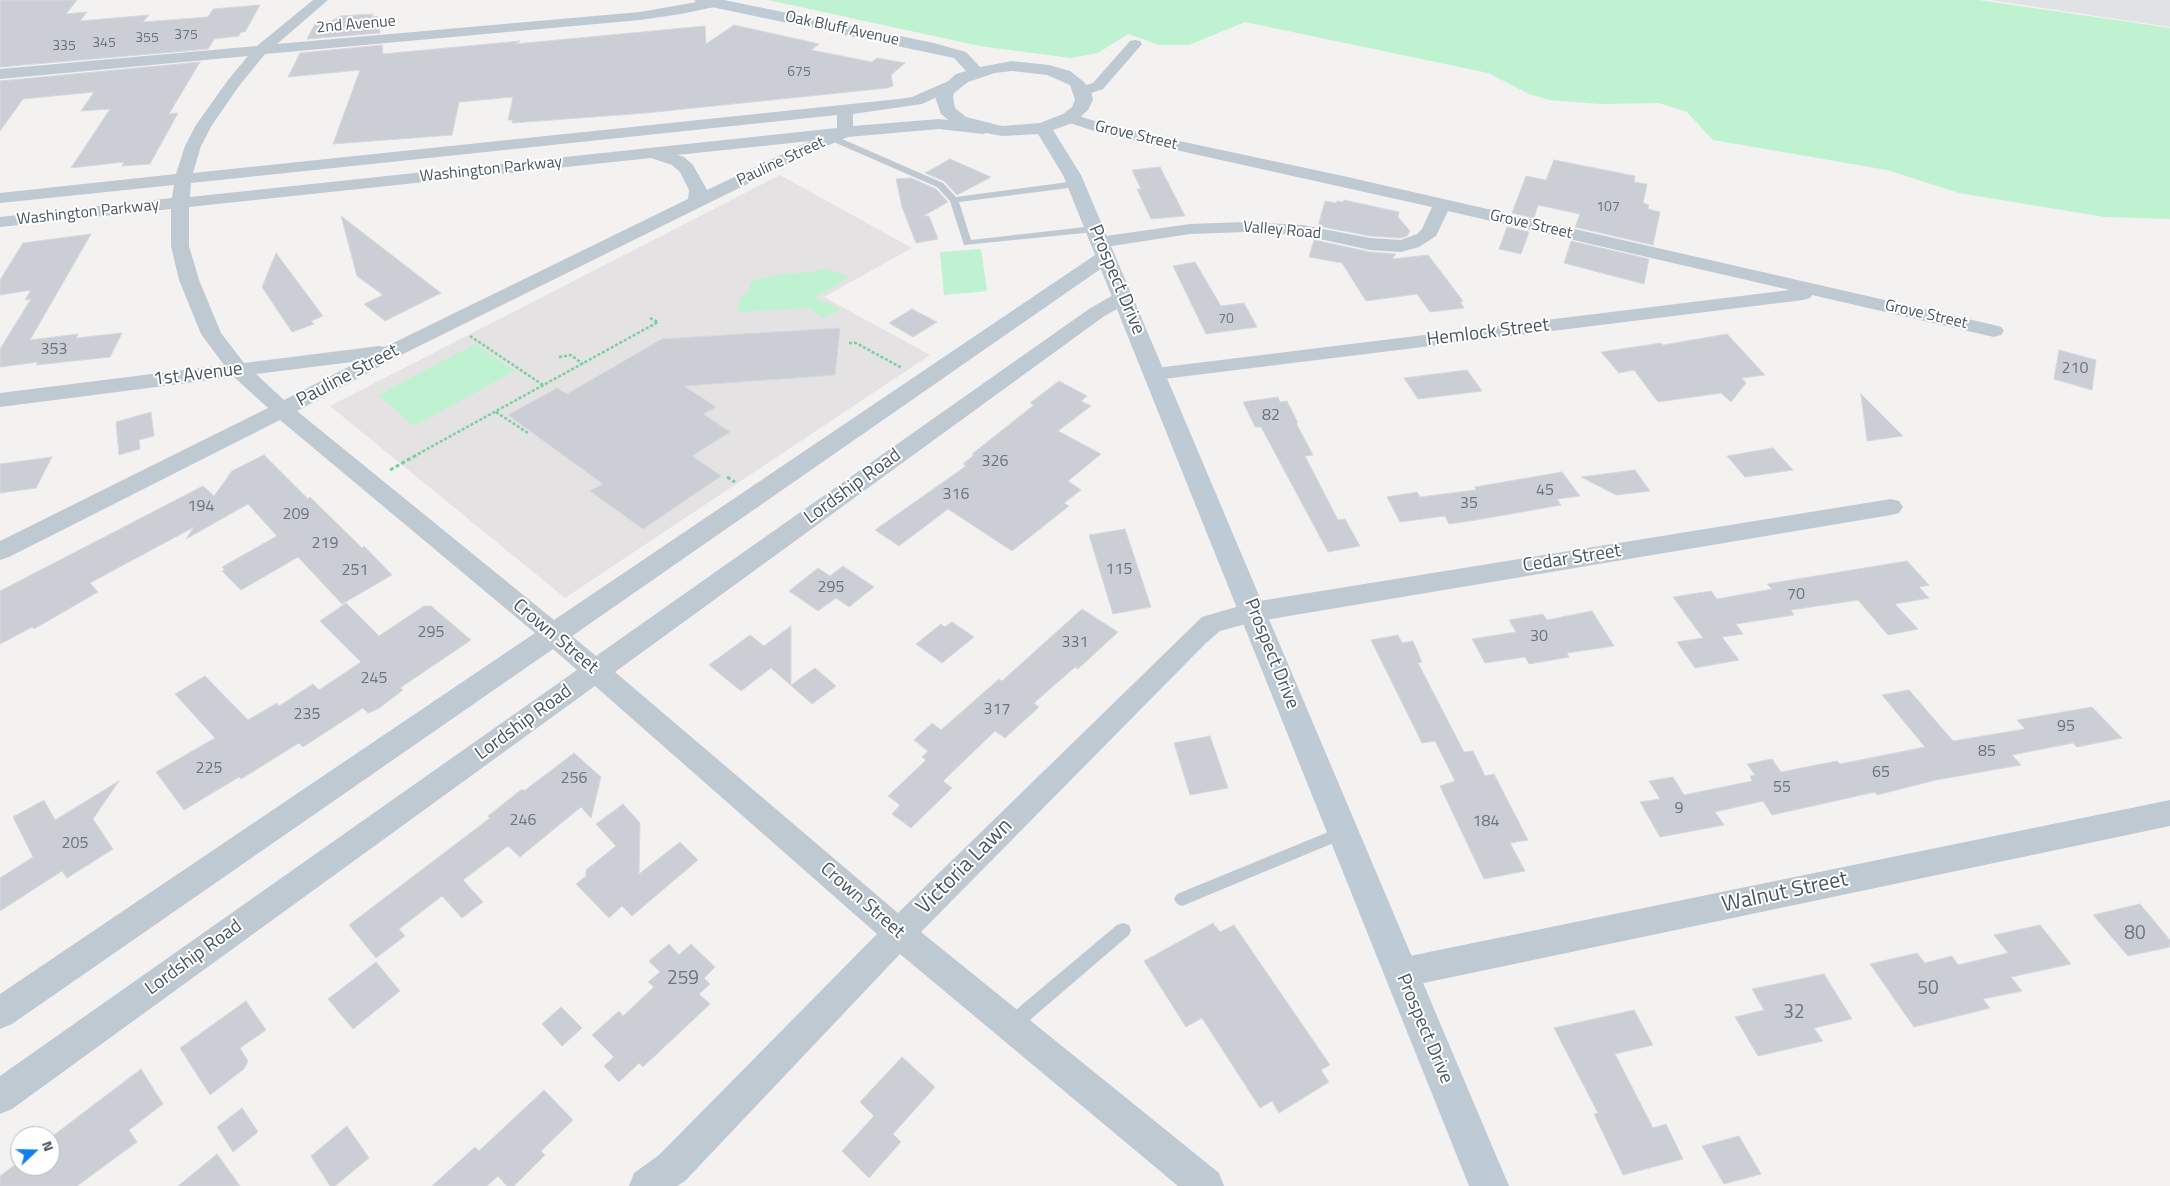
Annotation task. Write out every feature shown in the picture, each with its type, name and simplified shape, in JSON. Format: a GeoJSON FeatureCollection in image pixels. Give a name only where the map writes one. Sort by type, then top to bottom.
{"type":"FeatureCollection","features":[{"type":"Feature","properties":{"kind":"main road","name":"Oak Bluff Avenue"},"geometry":{"type":"LineString","coordinates":[[708,1],[934,48],[960,55],[976,72]]}},
{"type":"Feature","properties":{"kind":"main road"},"geometry":{"type":"LineString","coordinates":[[1012,66],[1032,67],[1064,75],[1076,82],[1082,91],[1084,100],[1068,118],[1042,128],[1023,131],[983,129],[960,121],[947,110],[944,97],[951,85],[976,72],[1012,66]]}},
{"type":"Feature","properties":{"kind":"main road","name":"Prospect Drive"},"geometry":{"type":"LineString","coordinates":[[1042,128],[1076,184],[1489,1186]]}},
{"type":"Feature","properties":{"kind":"street","name":"Crown Street"},"geometry":{"type":"LineString","coordinates":[[321,0],[260,51],[233,83],[204,125],[193,146],[181,191],[180,246],[189,280],[211,334],[238,369],[282,410],[554,636],[899,933],[1206,1186]]}},
{"type":"Feature","properties":{"kind":"street","name":"2nd Avenue"},"geometry":{"type":"LineString","coordinates":[[0,74],[640,16],[681,10],[708,1]]}},
{"type":"Feature","properties":{"kind":"street"},"geometry":{"type":"LineString","coordinates":[[1082,91],[1098,86],[1135,44]]}},
{"type":"Feature","properties":{"kind":"street","name":"Washington Parkway"},"geometry":{"type":"LineString","coordinates":[[0,222],[181,191],[916,101],[937,94],[951,85]]}},
{"type":"Feature","properties":{"kind":"street","name":"Pauline Street"},"geometry":{"type":"LineString","coordinates":[[0,551],[282,410],[396,350],[833,135],[845,110]]}},
{"type":"Feature","properties":{"kind":"street","name":"Grove Street"},"geometry":{"type":"LineString","coordinates":[[1068,118],[1110,131],[1442,204],[1994,331]]}},
{"type":"Feature","properties":{"kind":"street","name":"Washington Parkway"},"geometry":{"type":"LineString","coordinates":[[0,198],[181,191],[651,153],[939,124],[983,129]]}},
{"type":"Feature","properties":{"kind":"street"},"geometry":{"type":"LineString","coordinates":[[651,153],[672,158],[687,169],[698,190],[697,202]]}},
{"type":"Feature","properties":{"kind":"street","name":"Valley Road"},"geometry":{"type":"LineString","coordinates":[[1100,242],[1190,229],[1245,226],[1302,230],[1370,244],[1401,246],[1418,241],[1430,232],[1442,204]]}},
{"type":"Feature","properties":{"kind":"street"},"geometry":{"type":"LineString","coordinates":[[0,1013],[554,636],[925,380],[1100,242]]}},
{"type":"Feature","properties":{"kind":"street","name":"Hemlock Street"},"geometry":{"type":"LineString","coordinates":[[1155,374],[1821,292]]}},
{"type":"Feature","properties":{"kind":"street","name":"Lordship Road"},"geometry":{"type":"LineString","coordinates":[[0,1097],[1088,319],[1122,298]]}},
{"type":"Feature","properties":{"kind":"street","name":"1st Avenue"},"geometry":{"type":"LineString","coordinates":[[0,400],[396,350]]}},
{"type":"Feature","properties":{"kind":"street","name":"Cedar Street"},"geometry":{"type":"LineString","coordinates":[[1253,612],[1891,507]]}},
{"type":"Feature","properties":{"kind":"street","name":"Victoria Lawn"},"geometry":{"type":"LineString","coordinates":[[659,1180],[899,933],[1197,636],[1211,624],[1253,612]]}},
{"type":"Feature","properties":{"kind":"street","name":"Walnut Street"},"geometry":{"type":"LineString","coordinates":[[1400,973],[2170,813]]}},
{"type":"Feature","properties":{"kind":"lane"},"geometry":{"type":"LineString","coordinates":[[833,135],[940,185],[954,200],[967,243],[1100,242]]}},
{"type":"Feature","properties":{"kind":"lane"},"geometry":{"type":"LineString","coordinates":[[954,200],[1076,184]]}},
{"type":"Feature","properties":{"kind":"lane"},"geometry":{"type":"LineString","coordinates":[[1182,898],[1343,832]]}},
{"type":"Feature","properties":{"kind":"lane"},"geometry":{"type":"LineString","coordinates":[[1011,1025],[1124,930]]}},
{"type":"Feature","properties":{"kind":"path"},"geometry":{"type":"LineString","coordinates":[[369,482],[658,322],[650,318]]}},
{"type":"Feature","properties":{"kind":"path"},"geometry":{"type":"LineString","coordinates":[[451,323],[543,385]]}},
{"type":"Feature","properties":{"kind":"path"},"geometry":{"type":"LineString","coordinates":[[849,343],[856,343],[925,380]]}},
{"type":"Feature","properties":{"kind":"path"},"geometry":{"type":"LineString","coordinates":[[559,357],[570,355],[583,364]]}},
{"type":"Feature","properties":{"kind":"path"},"geometry":{"type":"LineString","coordinates":[[496,412],[528,433]]}},
{"type":"Feature","properties":{"kind":"shaded area"},"geometry":{"type":"Polygon","coordinates":[[[1990,0],[2170,0],[2170,27],[1990,0]]]}},
{"type":"Feature","properties":{"kind":"shaded area"},"geometry":{"type":"Polygon","coordinates":[[[780,175],[912,248],[824,297],[930,355],[565,598],[330,406],[780,175]]]}},
{"type":"Feature","properties":{"kind":"green space"},"geometry":{"type":"Polygon","coordinates":[[[768,0],[1979,0],[2170,28],[2170,219],[2105,217],[1959,193],[1887,170],[1713,140],[1687,112],[1659,103],[1600,104],[1549,100],[1529,94],[1488,73],[1245,22],[1189,45],[1159,45],[1128,34],[1098,53],[1070,58],[980,46],[768,0]]]}},
{"type":"Feature","properties":{"kind":"green space"},"geometry":{"type":"Polygon","coordinates":[[[981,249],[987,291],[944,295],[940,252],[981,249]]]}},
{"type":"Feature","properties":{"kind":"green space"},"geometry":{"type":"Polygon","coordinates":[[[824,268],[850,277],[814,298],[841,309],[823,318],[808,308],[737,312],[740,297],[746,295],[752,281],[773,275],[811,272],[824,268]]]}},
{"type":"Feature","properties":{"kind":"green space"},"geometry":{"type":"Polygon","coordinates":[[[475,344],[515,371],[414,426],[378,395],[475,344]]]}},
{"type":"Feature","properties":{"kind":"building"},"geometry":{"type":"Polygon","coordinates":[[[0,0],[77,0],[66,14],[87,12],[80,21],[149,15],[143,22],[208,17],[213,9],[260,5],[245,32],[241,32],[239,36],[214,39],[208,49],[0,67],[0,0]]]}},
{"type":"Feature","properties":{"kind":"building"},"geometry":{"type":"Polygon","coordinates":[[[373,14],[372,17],[377,16],[380,33],[307,39],[316,22],[332,21],[340,16],[373,14]]]}},
{"type":"Feature","properties":{"kind":"building"},"geometry":{"type":"Polygon","coordinates":[[[734,25],[819,44],[811,50],[872,62],[877,58],[905,63],[891,75],[893,86],[887,88],[646,113],[512,123],[513,120],[508,120],[513,97],[459,102],[452,135],[333,144],[360,70],[288,77],[300,53],[382,45],[383,54],[705,26],[706,44],[734,25]]]}},
{"type":"Feature","properties":{"kind":"building"},"geometry":{"type":"Polygon","coordinates":[[[200,62],[169,114],[178,113],[150,164],[122,166],[124,162],[71,168],[110,109],[81,111],[94,92],[23,99],[0,131],[0,81],[200,62]]]}},
{"type":"Feature","properties":{"kind":"building"},"geometry":{"type":"Polygon","coordinates":[[[950,159],[991,177],[957,195],[944,181],[925,173],[950,159]]]}},
{"type":"Feature","properties":{"kind":"building"},"geometry":{"type":"Polygon","coordinates":[[[1554,160],[1635,176],[1634,182],[1647,184],[1643,203],[1649,205],[1648,209],[1660,212],[1653,245],[1575,227],[1580,214],[1538,205],[1534,218],[1512,213],[1526,176],[1546,180],[1554,160]]]}},
{"type":"Feature","properties":{"kind":"building"},"geometry":{"type":"Polygon","coordinates":[[[1160,167],[1185,216],[1151,219],[1137,189],[1141,189],[1132,170],[1160,167]]]}},
{"type":"Feature","properties":{"kind":"building"},"geometry":{"type":"Polygon","coordinates":[[[911,178],[936,189],[948,202],[923,216],[929,216],[938,239],[916,243],[902,207],[896,179],[911,178]]]}},
{"type":"Feature","properties":{"kind":"building"},"geometry":{"type":"Polygon","coordinates":[[[1344,200],[1399,212],[1398,217],[1410,231],[1407,236],[1401,238],[1370,236],[1318,226],[1325,201],[1336,203],[1337,201],[1343,202],[1344,200]]]}},
{"type":"Feature","properties":{"kind":"building"},"geometry":{"type":"Polygon","coordinates":[[[341,216],[441,293],[385,321],[364,304],[383,295],[357,276],[341,216]]]}},
{"type":"Feature","properties":{"kind":"building"},"geometry":{"type":"Polygon","coordinates":[[[1507,227],[1529,232],[1521,254],[1499,249],[1507,227]]]}},
{"type":"Feature","properties":{"kind":"building"},"geometry":{"type":"Polygon","coordinates":[[[91,234],[30,340],[78,334],[76,338],[122,333],[110,357],[36,365],[38,362],[0,367],[0,349],[31,299],[25,300],[31,290],[0,295],[0,280],[23,243],[91,234]]]}},
{"type":"Feature","properties":{"kind":"building"},"geometry":{"type":"Polygon","coordinates":[[[1314,240],[1370,252],[1396,254],[1392,259],[1428,255],[1463,301],[1460,302],[1464,308],[1430,312],[1417,294],[1366,301],[1342,263],[1309,257],[1314,240]]]}},
{"type":"Feature","properties":{"kind":"building"},"geometry":{"type":"Polygon","coordinates":[[[1571,241],[1649,259],[1644,284],[1564,263],[1571,241]]]}},
{"type":"Feature","properties":{"kind":"building"},"geometry":{"type":"Polygon","coordinates":[[[276,253],[323,316],[311,321],[314,324],[292,332],[262,287],[276,253]]]}},
{"type":"Feature","properties":{"kind":"building"},"geometry":{"type":"Polygon","coordinates":[[[1195,262],[1221,306],[1244,303],[1257,327],[1206,334],[1173,266],[1195,262]]]}},
{"type":"Feature","properties":{"kind":"building"},"geometry":{"type":"Polygon","coordinates":[[[912,309],[937,322],[913,337],[889,323],[912,309]]]}},
{"type":"Feature","properties":{"kind":"building"},"geometry":{"type":"Polygon","coordinates":[[[840,328],[835,375],[684,386],[716,407],[703,414],[730,432],[692,456],[721,476],[643,529],[590,491],[603,484],[508,415],[557,388],[567,394],[662,339],[840,328]]]}},
{"type":"Feature","properties":{"kind":"building"},"geometry":{"type":"Polygon","coordinates":[[[1727,334],[1765,375],[1742,378],[1746,383],[1731,402],[1721,393],[1658,402],[1634,370],[1619,373],[1601,352],[1661,343],[1663,345],[1727,334]]]}},
{"type":"Feature","properties":{"kind":"building"},"geometry":{"type":"Polygon","coordinates":[[[2059,350],[2096,360],[2092,390],[2054,379],[2059,350]]]}},
{"type":"Feature","properties":{"kind":"building"},"geometry":{"type":"Polygon","coordinates":[[[1467,370],[1482,391],[1418,399],[1404,378],[1467,370]]]}},
{"type":"Feature","properties":{"kind":"building"},"geometry":{"type":"Polygon","coordinates":[[[1059,381],[1087,396],[1081,401],[1091,406],[1058,431],[1101,454],[1068,481],[1081,490],[1064,503],[1069,506],[1012,551],[948,509],[899,546],[875,530],[966,466],[963,464],[974,455],[972,454],[1034,405],[1030,403],[1059,381]]]}},
{"type":"Feature","properties":{"kind":"building"},"geometry":{"type":"Polygon","coordinates":[[[1861,394],[1903,436],[1867,441],[1861,394]]]}},
{"type":"Feature","properties":{"kind":"building"},"geometry":{"type":"Polygon","coordinates":[[[1278,397],[1280,402],[1287,401],[1298,423],[1296,423],[1313,455],[1305,456],[1338,520],[1345,519],[1360,546],[1328,552],[1261,427],[1255,427],[1243,402],[1278,397]]]}},
{"type":"Feature","properties":{"kind":"building"},"geometry":{"type":"Polygon","coordinates":[[[151,412],[154,436],[139,440],[140,449],[119,455],[116,422],[151,412]]]}},
{"type":"Feature","properties":{"kind":"building"},"geometry":{"type":"Polygon","coordinates":[[[1773,448],[1793,470],[1745,477],[1727,456],[1773,448]]]}},
{"type":"Feature","properties":{"kind":"building"},"geometry":{"type":"Polygon","coordinates":[[[264,455],[308,499],[310,497],[362,548],[364,546],[392,575],[342,604],[298,557],[241,590],[222,571],[225,570],[222,567],[277,536],[248,504],[186,539],[194,527],[90,583],[98,592],[34,629],[32,627],[0,644],[0,591],[203,486],[214,496],[232,471],[264,455]]]}},
{"type":"Feature","properties":{"kind":"building"},"geometry":{"type":"Polygon","coordinates":[[[52,457],[36,488],[0,493],[0,464],[52,457]]]}},
{"type":"Feature","properties":{"kind":"building"},"geometry":{"type":"Polygon","coordinates":[[[1635,470],[1650,491],[1616,495],[1581,477],[1635,470]]]}},
{"type":"Feature","properties":{"kind":"building"},"geometry":{"type":"Polygon","coordinates":[[[1562,472],[1580,496],[1557,499],[1561,505],[1449,524],[1445,516],[1400,522],[1387,497],[1417,492],[1420,497],[1476,490],[1475,487],[1562,472]]]}},
{"type":"Feature","properties":{"kind":"building"},"geometry":{"type":"Polygon","coordinates":[[[1125,529],[1151,607],[1113,614],[1089,535],[1125,529]]]}},
{"type":"Feature","properties":{"kind":"building"},"geometry":{"type":"Polygon","coordinates":[[[1907,561],[1929,585],[1919,587],[1929,598],[1895,604],[1918,629],[1888,635],[1858,600],[1791,610],[1794,615],[1736,624],[1743,634],[1722,637],[1739,660],[1695,668],[1677,642],[1703,638],[1673,597],[1711,591],[1717,599],[1772,589],[1767,584],[1907,561]]]}},
{"type":"Feature","properties":{"kind":"building"},"geometry":{"type":"Polygon","coordinates":[[[843,566],[874,587],[849,607],[836,598],[818,611],[789,591],[818,568],[830,576],[843,566]]]}},
{"type":"Feature","properties":{"kind":"building"},"geometry":{"type":"Polygon","coordinates":[[[346,603],[379,636],[424,606],[431,606],[471,640],[400,688],[403,690],[378,709],[368,713],[363,708],[303,747],[299,743],[241,779],[239,777],[184,810],[156,772],[215,738],[175,694],[205,676],[248,720],[277,703],[279,706],[313,684],[319,690],[361,662],[320,621],[346,603]]]}},
{"type":"Feature","properties":{"kind":"building"},"geometry":{"type":"Polygon","coordinates":[[[1082,609],[1118,632],[1078,669],[1075,667],[1034,703],[1039,707],[1005,738],[995,731],[943,781],[952,788],[911,828],[892,814],[900,805],[888,796],[926,760],[922,757],[928,751],[914,740],[932,723],[941,730],[999,679],[1002,681],[1082,609]]]}},
{"type":"Feature","properties":{"kind":"building"},"geometry":{"type":"Polygon","coordinates":[[[1592,611],[1614,646],[1567,653],[1569,657],[1529,664],[1525,657],[1485,663],[1472,639],[1516,632],[1509,620],[1543,614],[1547,620],[1592,611]]]}},
{"type":"Feature","properties":{"kind":"building"},"geometry":{"type":"Polygon","coordinates":[[[952,622],[974,637],[942,663],[916,644],[941,624],[945,627],[952,622]]]}},
{"type":"Feature","properties":{"kind":"building"},"geometry":{"type":"Polygon","coordinates":[[[791,626],[791,685],[815,668],[836,686],[812,704],[771,668],[741,691],[709,665],[750,635],[764,646],[791,626]]]}},
{"type":"Feature","properties":{"kind":"building"},"geometry":{"type":"Polygon","coordinates":[[[1398,635],[1402,643],[1413,641],[1422,662],[1418,663],[1464,752],[1473,751],[1485,776],[1494,774],[1528,840],[1510,843],[1525,871],[1484,879],[1440,786],[1455,781],[1435,741],[1422,743],[1371,640],[1398,635]]]}},
{"type":"Feature","properties":{"kind":"building"},"geometry":{"type":"Polygon","coordinates":[[[1909,690],[1953,741],[2025,729],[2017,720],[2092,707],[2122,738],[2077,747],[2073,743],[2012,755],[2021,765],[1936,780],[1877,795],[1875,792],[1772,815],[1763,801],[1715,812],[1724,825],[1660,837],[1640,802],[1660,799],[1649,781],[1673,777],[1684,795],[1752,781],[1750,776],[1755,775],[1747,764],[1772,759],[1781,772],[1837,761],[1840,764],[1925,747],[1882,695],[1909,690]]]}},
{"type":"Feature","properties":{"kind":"building"},"geometry":{"type":"Polygon","coordinates":[[[1210,736],[1228,788],[1190,795],[1174,743],[1210,736]]]}},
{"type":"Feature","properties":{"kind":"building"},"geometry":{"type":"Polygon","coordinates":[[[574,753],[601,777],[591,818],[581,807],[520,857],[508,846],[463,880],[483,902],[462,918],[442,896],[399,929],[405,936],[376,958],[349,925],[490,818],[488,816],[522,789],[524,791],[574,753]]]}},
{"type":"Feature","properties":{"kind":"building"},"geometry":{"type":"Polygon","coordinates":[[[119,781],[93,819],[113,849],[67,878],[62,871],[0,911],[0,878],[33,857],[13,817],[44,800],[55,820],[119,781]]]}},
{"type":"Feature","properties":{"kind":"building"},"geometry":{"type":"Polygon","coordinates":[[[623,804],[640,823],[639,874],[680,842],[698,860],[632,916],[622,906],[609,918],[576,884],[586,876],[586,870],[616,846],[596,824],[623,804]]]}},
{"type":"Feature","properties":{"kind":"building"},"geometry":{"type":"Polygon","coordinates":[[[2140,904],[2170,940],[2170,947],[2128,956],[2093,915],[2140,904]]]}},
{"type":"Feature","properties":{"kind":"building"},"geometry":{"type":"Polygon","coordinates":[[[1213,923],[1220,932],[1234,925],[1330,1065],[1321,1070],[1329,1082],[1279,1113],[1272,1101],[1260,1108],[1202,1018],[1186,1027],[1144,961],[1213,923]]]}},
{"type":"Feature","properties":{"kind":"building"},"geometry":{"type":"Polygon","coordinates":[[[2040,925],[2071,964],[2011,977],[2022,991],[1983,999],[1990,1008],[1914,1027],[1870,964],[1917,953],[1925,963],[1952,956],[1958,965],[2008,953],[1994,935],[2040,925]]]}},
{"type":"Feature","properties":{"kind":"building"},"geometry":{"type":"Polygon","coordinates":[[[669,944],[679,955],[691,944],[715,967],[704,978],[710,984],[699,994],[710,1004],[643,1067],[639,1063],[619,1082],[604,1066],[614,1057],[592,1035],[619,1011],[623,1016],[654,987],[648,982],[660,972],[649,961],[669,944]]]}},
{"type":"Feature","properties":{"kind":"building"},"geometry":{"type":"Polygon","coordinates":[[[376,962],[400,991],[353,1029],[328,999],[376,962]]]}},
{"type":"Feature","properties":{"kind":"building"},"geometry":{"type":"Polygon","coordinates":[[[1824,974],[1852,1019],[1814,1028],[1823,1041],[1758,1056],[1735,1017],[1764,1010],[1752,989],[1824,974]]]}},
{"type":"Feature","properties":{"kind":"building"},"geometry":{"type":"Polygon","coordinates":[[[246,1001],[266,1030],[240,1048],[248,1061],[244,1069],[210,1095],[180,1048],[246,1001]]]}},
{"type":"Feature","properties":{"kind":"building"},"geometry":{"type":"Polygon","coordinates":[[[561,1007],[582,1028],[562,1046],[542,1024],[561,1007]]]}},
{"type":"Feature","properties":{"kind":"building"},"geometry":{"type":"Polygon","coordinates":[[[1634,1010],[1653,1045],[1615,1054],[1653,1128],[1666,1124],[1683,1159],[1623,1175],[1594,1114],[1598,1113],[1554,1028],[1634,1010]]]}},
{"type":"Feature","properties":{"kind":"building"},"geometry":{"type":"Polygon","coordinates":[[[902,1057],[935,1087],[893,1134],[901,1142],[869,1178],[842,1151],[874,1116],[860,1102],[902,1057]]]}},
{"type":"Feature","properties":{"kind":"building"},"geometry":{"type":"Polygon","coordinates":[[[141,1069],[163,1104],[129,1130],[137,1142],[77,1186],[0,1186],[0,1176],[10,1168],[10,1176],[60,1176],[60,1130],[141,1069]]]}},
{"type":"Feature","properties":{"kind":"building"},"geometry":{"type":"Polygon","coordinates":[[[544,1090],[573,1120],[541,1151],[545,1155],[514,1186],[507,1186],[498,1176],[487,1186],[432,1186],[475,1147],[479,1151],[544,1090]]]}},
{"type":"Feature","properties":{"kind":"building"},"geometry":{"type":"Polygon","coordinates":[[[242,1108],[258,1132],[233,1152],[217,1127],[242,1108]]]}},
{"type":"Feature","properties":{"kind":"building"},"geometry":{"type":"Polygon","coordinates":[[[347,1126],[369,1158],[335,1186],[330,1186],[311,1156],[347,1126]]]}},
{"type":"Feature","properties":{"kind":"building"},"geometry":{"type":"Polygon","coordinates":[[[1739,1136],[1761,1174],[1724,1184],[1702,1146],[1739,1136]]]}},
{"type":"Feature","properties":{"kind":"building"},"geometry":{"type":"Polygon","coordinates":[[[217,1154],[240,1186],[178,1186],[217,1154]]]}}]}
